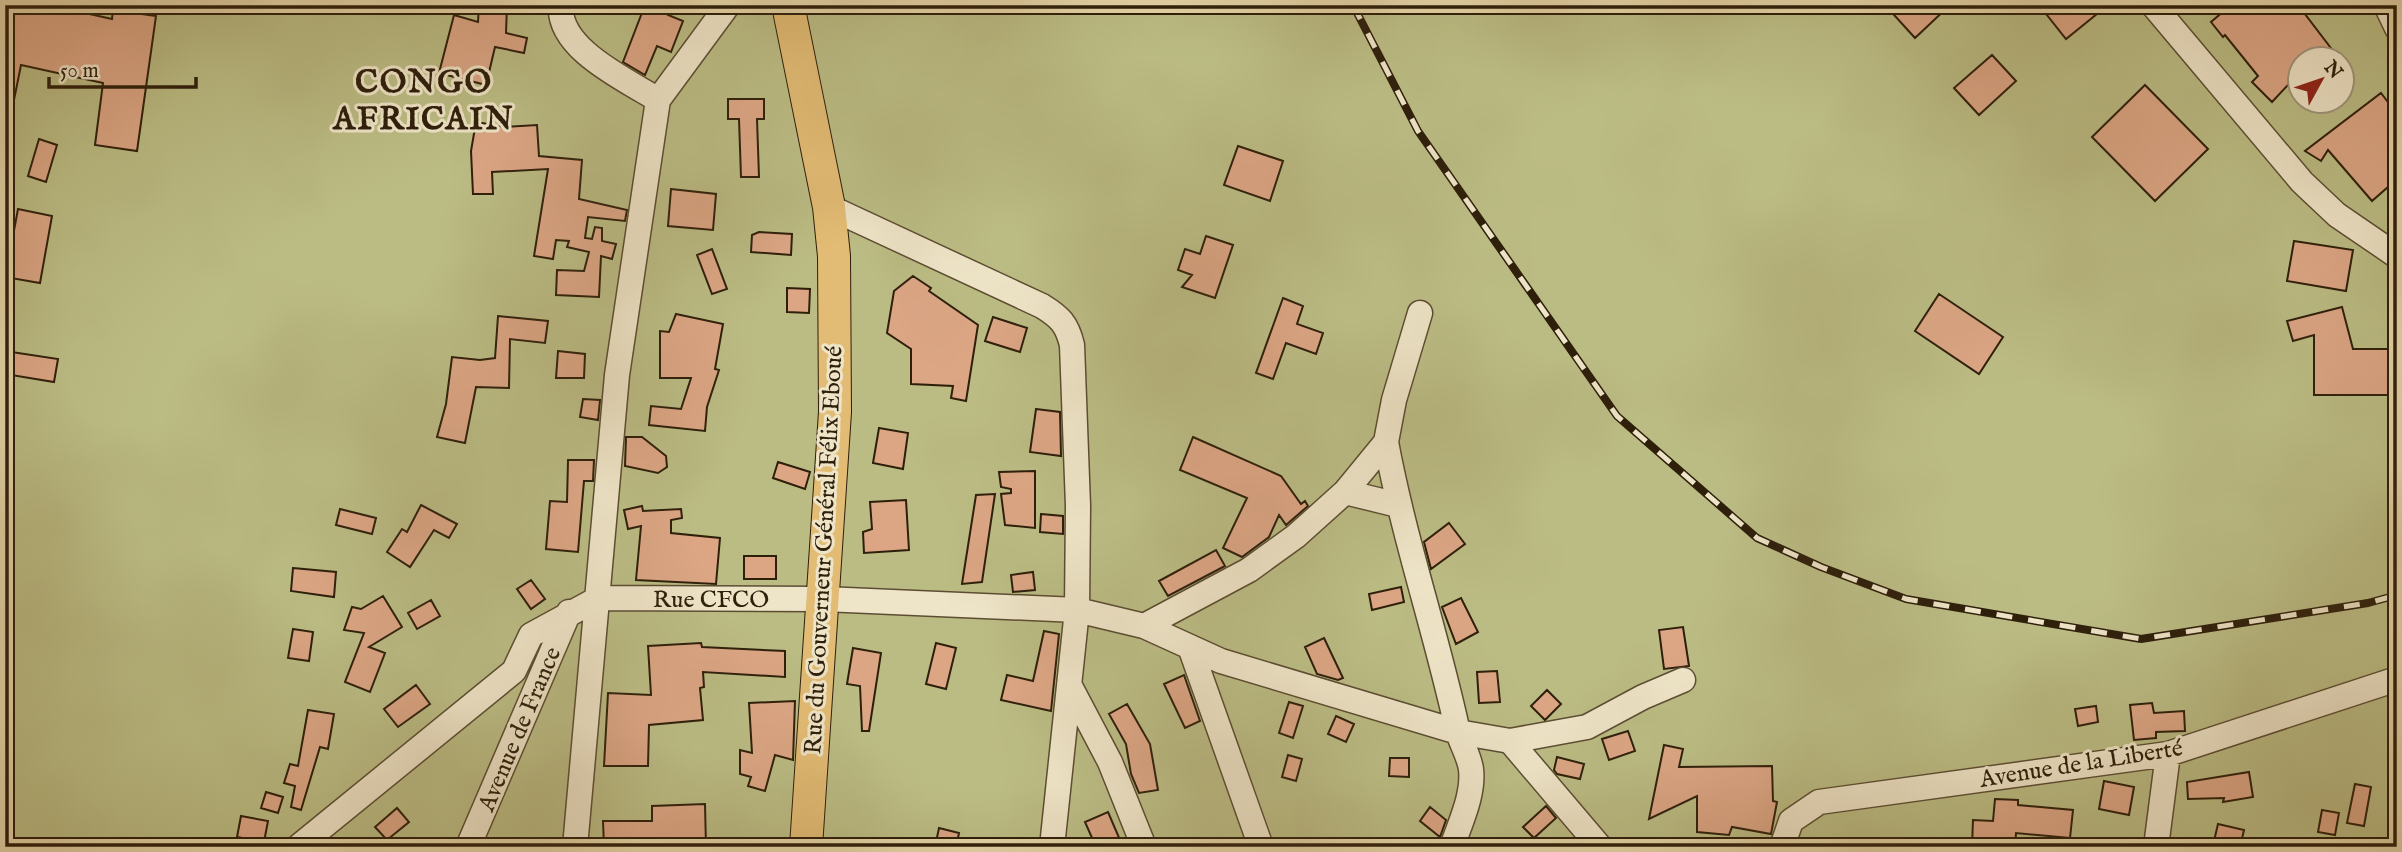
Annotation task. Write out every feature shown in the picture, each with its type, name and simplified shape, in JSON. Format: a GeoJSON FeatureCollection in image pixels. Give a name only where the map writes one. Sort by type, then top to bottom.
{"type":"FeatureCollection","features":[{"type":"Feature","properties":{"kind":"main road","name":"Rue du Gouverneur Général Félix Eboué"},"geometry":{"type":"LineString","coordinates":[[788,5],[829,207],[834,256],[835,412],[806,847]]}},
{"type":"Feature","properties":{"kind":"street"},"geometry":{"type":"LineString","coordinates":[[561,5],[567,31],[585,54],[658,100]]}},
{"type":"Feature","properties":{"kind":"street"},"geometry":{"type":"LineString","coordinates":[[575,847],[617,375],[658,100],[728,5]]}},
{"type":"Feature","properties":{"kind":"street"},"geometry":{"type":"LineString","coordinates":[[2153,5],[2302,182],[2337,215],[2397,256]]}},
{"type":"Feature","properties":{"kind":"street"},"geometry":{"type":"LineString","coordinates":[[2386,5],[2397,28]]}},
{"type":"Feature","properties":{"kind":"street"},"geometry":{"type":"LineString","coordinates":[[829,207],[1042,306],[1057,315],[1068,327],[1072,345],[1078,506],[1077,610],[1071,688],[1052,847]]}},
{"type":"Feature","properties":{"kind":"street"},"geometry":{"type":"LineString","coordinates":[[1420,313],[1394,400],[1386,442],[1398,505],[1447,677],[1458,732],[1471,769],[1467,804],[1452,847]]}},
{"type":"Feature","properties":{"kind":"street"},"geometry":{"type":"LineString","coordinates":[[1144,626],[1249,570],[1296,536],[1345,492],[1386,442]]}},
{"type":"Feature","properties":{"kind":"street"},"geometry":{"type":"LineString","coordinates":[[1345,492],[1398,505]]}},
{"type":"Feature","properties":{"kind":"street"},"geometry":{"type":"LineString","coordinates":[[298,847],[514,671],[531,635],[598,598]]}},
{"type":"Feature","properties":{"kind":"street","name":"Rue CFCO"},"geometry":{"type":"LineString","coordinates":[[598,598],[824,598],[1077,610],[1144,626],[1221,661],[1458,732],[1510,741]]}},
{"type":"Feature","properties":{"kind":"street","name":"Avenue de France"},"geometry":{"type":"LineString","coordinates":[[471,845],[569,612]]}},
{"type":"Feature","properties":{"kind":"street"},"geometry":{"type":"LineString","coordinates":[[1190,647],[1261,847]]}},
{"type":"Feature","properties":{"kind":"street","name":"Avenue de la Liberté"},"geometry":{"type":"LineString","coordinates":[[1782,847],[1791,821],[1819,802],[2168,754],[2397,679]]}},
{"type":"Feature","properties":{"kind":"street"},"geometry":{"type":"LineString","coordinates":[[1510,741],[1587,727],[1643,696],[1683,680]]}},
{"type":"Feature","properties":{"kind":"street"},"geometry":{"type":"LineString","coordinates":[[1071,688],[1110,762],[1144,847]]}},
{"type":"Feature","properties":{"kind":"street"},"geometry":{"type":"LineString","coordinates":[[1510,741],[1600,847]]}},
{"type":"Feature","properties":{"kind":"street"},"geometry":{"type":"LineString","coordinates":[[2156,847],[2168,754]]}},
{"type":"Feature","properties":{"kind":"green space"},"geometry":{"type":"Polygon","coordinates":[[[5,5],[2397,5],[2397,847],[5,847],[5,5]]]}},
{"type":"Feature","properties":{"kind":"building"},"geometry":{"type":"Polygon","coordinates":[[[5,5],[30,5],[67,13],[67,9],[112,19],[113,10],[156,16],[137,151],[95,145],[103,83],[21,65],[13,105],[5,104],[5,5]]]}},
{"type":"Feature","properties":{"kind":"building"},"geometry":{"type":"Polygon","coordinates":[[[479,5],[507,5],[506,33],[527,38],[524,53],[495,47],[486,85],[439,73],[454,15],[478,22],[479,5]]]}},
{"type":"Feature","properties":{"kind":"building"},"geometry":{"type":"Polygon","coordinates":[[[645,5],[672,5],[668,15],[683,21],[671,52],[657,46],[645,75],[623,62],[645,5]]]}},
{"type":"Feature","properties":{"kind":"building"},"geometry":{"type":"Polygon","coordinates":[[[1885,5],[1950,5],[1915,38],[1885,5]]]}},
{"type":"Feature","properties":{"kind":"building"},"geometry":{"type":"Polygon","coordinates":[[[2039,5],[2108,5],[2066,39],[2039,5]]]}},
{"type":"Feature","properties":{"kind":"building"},"geometry":{"type":"Polygon","coordinates":[[[2231,5],[2298,5],[2329,46],[2286,46],[2286,87],[2272,102],[2252,82],[2258,76],[2211,22],[2231,5]]]}},
{"type":"Feature","properties":{"kind":"building"},"geometry":{"type":"Polygon","coordinates":[[[1992,55],[2016,81],[1979,115],[1954,88],[1992,55]]]}},
{"type":"Feature","properties":{"kind":"building"},"geometry":{"type":"Polygon","coordinates":[[[2145,85],[2208,149],[2155,201],[2092,137],[2145,85]]]}},
{"type":"Feature","properties":{"kind":"building"},"geometry":{"type":"Polygon","coordinates":[[[2381,93],[2397,114],[2397,179],[2372,201],[2328,150],[2321,161],[2305,151],[2351,116],[2356,116],[2356,112],[2381,93]]]}},
{"type":"Feature","properties":{"kind":"building"},"geometry":{"type":"Polygon","coordinates":[[[728,99],[764,99],[764,119],[757,119],[759,177],[741,177],[739,119],[728,119],[728,99]]]}},
{"type":"Feature","properties":{"kind":"building"},"geometry":{"type":"Polygon","coordinates":[[[476,122],[505,127],[537,125],[539,156],[582,160],[579,199],[627,210],[625,221],[588,217],[585,238],[592,239],[595,227],[602,228],[602,241],[616,244],[612,259],[601,256],[599,297],[556,295],[557,270],[584,271],[589,252],[567,247],[569,241],[556,240],[553,259],[534,256],[548,169],[492,172],[493,194],[473,194],[471,151],[476,122]]]}},
{"type":"Feature","properties":{"kind":"building"},"geometry":{"type":"Polygon","coordinates":[[[39,139],[57,145],[46,182],[28,176],[39,139]]]}},
{"type":"Feature","properties":{"kind":"building"},"geometry":{"type":"Polygon","coordinates":[[[1238,146],[1283,161],[1270,201],[1224,185],[1238,146]]]}},
{"type":"Feature","properties":{"kind":"building"},"geometry":{"type":"Polygon","coordinates":[[[671,189],[716,194],[713,230],[668,226],[671,189]]]}},
{"type":"Feature","properties":{"kind":"building"},"geometry":{"type":"Polygon","coordinates":[[[18,209],[52,216],[40,283],[5,277],[5,235],[13,236],[18,209]]]}},
{"type":"Feature","properties":{"kind":"building"},"geometry":{"type":"Polygon","coordinates":[[[759,232],[792,234],[791,255],[751,252],[752,235],[759,232]]]}},
{"type":"Feature","properties":{"kind":"building"},"geometry":{"type":"Polygon","coordinates":[[[1206,236],[1233,245],[1215,298],[1182,287],[1192,275],[1178,270],[1185,249],[1200,254],[1206,236]]]}},
{"type":"Feature","properties":{"kind":"building"},"geometry":{"type":"Polygon","coordinates":[[[2294,241],[2353,250],[2346,291],[2287,281],[2294,241]]]}},
{"type":"Feature","properties":{"kind":"building"},"geometry":{"type":"Polygon","coordinates":[[[712,249],[727,289],[712,294],[697,255],[712,249]]]}},
{"type":"Feature","properties":{"kind":"building"},"geometry":{"type":"Polygon","coordinates":[[[913,276],[931,288],[929,291],[978,325],[966,401],[951,398],[953,386],[911,384],[911,349],[887,333],[894,291],[913,276]]]}},
{"type":"Feature","properties":{"kind":"building"},"geometry":{"type":"Polygon","coordinates":[[[787,288],[810,289],[809,313],[787,312],[787,288]]]}},
{"type":"Feature","properties":{"kind":"building"},"geometry":{"type":"Polygon","coordinates":[[[1939,294],[2003,337],[1979,374],[1915,331],[1939,294]]]}},
{"type":"Feature","properties":{"kind":"building"},"geometry":{"type":"Polygon","coordinates":[[[1283,298],[1303,306],[1297,324],[1323,333],[1316,354],[1286,343],[1273,379],[1256,373],[1283,298]]]}},
{"type":"Feature","properties":{"kind":"building"},"geometry":{"type":"Polygon","coordinates":[[[2342,307],[2353,349],[2397,349],[2397,395],[2314,395],[2314,335],[2293,341],[2287,321],[2342,307]]]}},
{"type":"Feature","properties":{"kind":"building"},"geometry":{"type":"Polygon","coordinates":[[[676,314],[723,324],[715,369],[719,370],[707,407],[705,431],[649,425],[651,406],[681,409],[691,378],[660,378],[660,331],[669,332],[676,314]]]}},
{"type":"Feature","properties":{"kind":"building"},"geometry":{"type":"Polygon","coordinates":[[[498,316],[548,321],[545,343],[510,339],[509,388],[476,387],[465,443],[437,437],[446,404],[452,357],[480,360],[495,358],[498,316]]]}},
{"type":"Feature","properties":{"kind":"building"},"geometry":{"type":"Polygon","coordinates":[[[993,317],[1027,328],[1020,352],[985,341],[993,317]]]}},
{"type":"Feature","properties":{"kind":"building"},"geometry":{"type":"Polygon","coordinates":[[[5,351],[58,359],[54,382],[5,374],[5,351]]]}},
{"type":"Feature","properties":{"kind":"building"},"geometry":{"type":"Polygon","coordinates":[[[558,351],[585,354],[584,378],[556,378],[558,351]]]}},
{"type":"Feature","properties":{"kind":"building"},"geometry":{"type":"Polygon","coordinates":[[[583,399],[600,400],[598,420],[580,417],[583,399]]]}},
{"type":"Feature","properties":{"kind":"building"},"geometry":{"type":"Polygon","coordinates":[[[1036,409],[1060,412],[1061,456],[1030,452],[1036,409]]]}},
{"type":"Feature","properties":{"kind":"building"},"geometry":{"type":"Polygon","coordinates":[[[879,428],[908,433],[903,469],[873,463],[879,428]]]}},
{"type":"Feature","properties":{"kind":"building"},"geometry":{"type":"Polygon","coordinates":[[[626,437],[642,437],[666,456],[667,467],[658,473],[625,466],[626,437]]]}},
{"type":"Feature","properties":{"kind":"building"},"geometry":{"type":"Polygon","coordinates":[[[1193,437],[1281,476],[1301,504],[1305,501],[1308,506],[1286,525],[1279,515],[1269,537],[1242,557],[1223,548],[1247,498],[1180,470],[1193,437]]]}},
{"type":"Feature","properties":{"kind":"building"},"geometry":{"type":"Polygon","coordinates":[[[568,460],[594,460],[593,481],[584,481],[578,552],[546,549],[550,501],[567,502],[568,460]]]}},
{"type":"Feature","properties":{"kind":"building"},"geometry":{"type":"Polygon","coordinates":[[[778,462],[810,472],[805,489],[773,478],[778,462]]]}},
{"type":"Feature","properties":{"kind":"building"},"geometry":{"type":"Polygon","coordinates":[[[1035,471],[1035,528],[1005,525],[1001,494],[1011,493],[1011,489],[1001,487],[999,472],[1035,471]]]}},
{"type":"Feature","properties":{"kind":"building"},"geometry":{"type":"Polygon","coordinates":[[[995,494],[982,582],[962,584],[976,495],[995,494]]]}},
{"type":"Feature","properties":{"kind":"building"},"geometry":{"type":"Polygon","coordinates":[[[906,500],[909,550],[864,553],[863,532],[872,529],[870,502],[906,500]]]}},
{"type":"Feature","properties":{"kind":"building"},"geometry":{"type":"Polygon","coordinates":[[[421,505],[457,524],[449,538],[434,530],[410,567],[387,552],[402,529],[407,532],[421,505]]]}},
{"type":"Feature","properties":{"kind":"building"},"geometry":{"type":"Polygon","coordinates":[[[642,506],[643,511],[681,509],[682,518],[671,520],[671,533],[720,538],[716,584],[636,580],[641,526],[628,529],[624,510],[642,506]]]}},
{"type":"Feature","properties":{"kind":"building"},"geometry":{"type":"Polygon","coordinates":[[[340,509],[376,518],[372,534],[336,525],[340,509]]]}},
{"type":"Feature","properties":{"kind":"building"},"geometry":{"type":"Polygon","coordinates":[[[1041,514],[1063,516],[1063,534],[1040,532],[1041,514]]]}},
{"type":"Feature","properties":{"kind":"building"},"geometry":{"type":"Polygon","coordinates":[[[1449,523],[1465,544],[1431,569],[1424,542],[1449,523]]]}},
{"type":"Feature","properties":{"kind":"building"},"geometry":{"type":"Polygon","coordinates":[[[1216,550],[1225,566],[1168,596],[1159,581],[1216,550]]]}},
{"type":"Feature","properties":{"kind":"building"},"geometry":{"type":"Polygon","coordinates":[[[744,556],[776,556],[776,579],[744,579],[744,556]]]}},
{"type":"Feature","properties":{"kind":"building"},"geometry":{"type":"Polygon","coordinates":[[[293,568],[336,572],[334,597],[291,591],[293,568]]]}},
{"type":"Feature","properties":{"kind":"building"},"geometry":{"type":"Polygon","coordinates":[[[1033,572],[1035,590],[1013,592],[1011,575],[1033,572]]]}},
{"type":"Feature","properties":{"kind":"building"},"geometry":{"type":"Polygon","coordinates":[[[531,580],[545,599],[531,609],[517,589],[531,580]]]}},
{"type":"Feature","properties":{"kind":"building"},"geometry":{"type":"Polygon","coordinates":[[[1401,587],[1404,602],[1372,610],[1369,594],[1401,587]]]}},
{"type":"Feature","properties":{"kind":"building"},"geometry":{"type":"Polygon","coordinates":[[[383,596],[402,627],[369,647],[385,653],[370,692],[345,682],[364,633],[344,630],[352,607],[361,609],[383,596]]]}},
{"type":"Feature","properties":{"kind":"building"},"geometry":{"type":"Polygon","coordinates":[[[1461,598],[1478,632],[1456,644],[1442,607],[1461,598]]]}},
{"type":"Feature","properties":{"kind":"building"},"geometry":{"type":"Polygon","coordinates":[[[431,600],[440,616],[417,629],[408,613],[431,600]]]}},
{"type":"Feature","properties":{"kind":"building"},"geometry":{"type":"Polygon","coordinates":[[[1683,627],[1689,666],[1664,669],[1659,630],[1683,627]]]}},
{"type":"Feature","properties":{"kind":"building"},"geometry":{"type":"Polygon","coordinates":[[[293,629],[313,632],[309,661],[288,658],[293,629]]]}},
{"type":"Feature","properties":{"kind":"building"},"geometry":{"type":"Polygon","coordinates":[[[1044,631],[1059,634],[1051,711],[1001,700],[1007,675],[1033,681],[1044,631]]]}},
{"type":"Feature","properties":{"kind":"building"},"geometry":{"type":"Polygon","coordinates":[[[1324,638],[1343,678],[1338,680],[1317,674],[1305,647],[1324,638]]]}},
{"type":"Feature","properties":{"kind":"building"},"geometry":{"type":"Polygon","coordinates":[[[701,643],[702,647],[785,651],[785,677],[703,672],[704,687],[700,688],[703,720],[649,725],[648,766],[604,766],[608,693],[651,695],[648,646],[701,643]]]}},
{"type":"Feature","properties":{"kind":"building"},"geometry":{"type":"Polygon","coordinates":[[[936,643],[956,648],[946,689],[926,684],[936,643]]]}},
{"type":"Feature","properties":{"kind":"building"},"geometry":{"type":"Polygon","coordinates":[[[853,648],[881,653],[869,731],[862,731],[860,686],[847,684],[853,648]]]}},
{"type":"Feature","properties":{"kind":"building"},"geometry":{"type":"Polygon","coordinates":[[[1497,671],[1500,702],[1479,703],[1477,672],[1497,671]]]}},
{"type":"Feature","properties":{"kind":"building"},"geometry":{"type":"Polygon","coordinates":[[[1184,675],[1200,721],[1185,728],[1164,684],[1184,675]]]}},
{"type":"Feature","properties":{"kind":"building"},"geometry":{"type":"Polygon","coordinates":[[[416,685],[430,704],[398,727],[384,709],[416,685]]]}},
{"type":"Feature","properties":{"kind":"building"},"geometry":{"type":"Polygon","coordinates":[[[1547,690],[1561,704],[1545,720],[1531,706],[1547,690]]]}},
{"type":"Feature","properties":{"kind":"building"},"geometry":{"type":"Polygon","coordinates":[[[795,701],[793,760],[775,755],[765,791],[748,786],[751,777],[740,774],[740,750],[752,753],[749,703],[795,701]]]}},
{"type":"Feature","properties":{"kind":"building"},"geometry":{"type":"Polygon","coordinates":[[[1289,702],[1303,706],[1293,738],[1279,733],[1289,702]]]}},
{"type":"Feature","properties":{"kind":"building"},"geometry":{"type":"Polygon","coordinates":[[[2152,703],[2154,713],[2184,711],[2185,731],[2156,732],[2156,738],[2134,740],[2130,705],[2152,703]]]}},
{"type":"Feature","properties":{"kind":"building"},"geometry":{"type":"Polygon","coordinates":[[[1127,704],[1150,744],[1158,790],[1139,793],[1131,774],[1126,744],[1109,714],[1127,704]]]}},
{"type":"Feature","properties":{"kind":"building"},"geometry":{"type":"Polygon","coordinates":[[[2096,706],[2098,722],[2078,726],[2075,709],[2096,706]]]}},
{"type":"Feature","properties":{"kind":"building"},"geometry":{"type":"Polygon","coordinates":[[[308,710],[334,714],[328,749],[320,747],[301,810],[291,807],[295,786],[284,783],[290,764],[298,766],[308,710]]]}},
{"type":"Feature","properties":{"kind":"building"},"geometry":{"type":"Polygon","coordinates":[[[1336,716],[1354,724],[1346,742],[1328,734],[1336,716]]]}},
{"type":"Feature","properties":{"kind":"building"},"geometry":{"type":"Polygon","coordinates":[[[1628,731],[1635,751],[1609,760],[1602,739],[1628,731]]]}},
{"type":"Feature","properties":{"kind":"building"},"geometry":{"type":"Polygon","coordinates":[[[1664,745],[1683,749],[1679,767],[1772,766],[1773,801],[1777,802],[1771,834],[1732,827],[1729,835],[1697,832],[1697,796],[1649,819],[1664,745]]]}},
{"type":"Feature","properties":{"kind":"building"},"geometry":{"type":"Polygon","coordinates":[[[1288,755],[1302,759],[1296,781],[1282,777],[1288,755]]]}},
{"type":"Feature","properties":{"kind":"building"},"geometry":{"type":"Polygon","coordinates":[[[1557,757],[1584,764],[1580,779],[1557,774],[1554,770],[1557,757]]]}},
{"type":"Feature","properties":{"kind":"building"},"geometry":{"type":"Polygon","coordinates":[[[1390,758],[1409,758],[1409,777],[1389,776],[1390,758]]]}},
{"type":"Feature","properties":{"kind":"building"},"geometry":{"type":"Polygon","coordinates":[[[2249,772],[2253,797],[2223,802],[2224,798],[2188,799],[2187,782],[2249,772]]]}},
{"type":"Feature","properties":{"kind":"building"},"geometry":{"type":"Polygon","coordinates":[[[2104,781],[2134,787],[2129,815],[2099,809],[2104,781]]]}},
{"type":"Feature","properties":{"kind":"building"},"geometry":{"type":"Polygon","coordinates":[[[2355,784],[2371,787],[2364,826],[2347,823],[2355,784]]]}},
{"type":"Feature","properties":{"kind":"building"},"geometry":{"type":"Polygon","coordinates":[[[266,792],[283,797],[278,813],[261,808],[266,792]]]}},
{"type":"Feature","properties":{"kind":"building"},"geometry":{"type":"Polygon","coordinates":[[[1995,799],[2018,800],[2018,805],[2073,810],[2070,838],[2016,833],[2015,847],[1972,847],[1973,820],[1993,821],[1995,799]]]}},
{"type":"Feature","properties":{"kind":"building"},"geometry":{"type":"Polygon","coordinates":[[[705,804],[706,847],[604,847],[603,821],[652,821],[652,806],[705,804]]]}},
{"type":"Feature","properties":{"kind":"building"},"geometry":{"type":"Polygon","coordinates":[[[1546,806],[1556,818],[1534,838],[1523,827],[1546,806]]]}},
{"type":"Feature","properties":{"kind":"building"},"geometry":{"type":"Polygon","coordinates":[[[1430,807],[1446,820],[1440,837],[1420,821],[1430,807]]]}},
{"type":"Feature","properties":{"kind":"building"},"geometry":{"type":"Polygon","coordinates":[[[397,808],[409,822],[387,840],[375,827],[397,808]]]}},
{"type":"Feature","properties":{"kind":"building"},"geometry":{"type":"Polygon","coordinates":[[[2322,810],[2339,813],[2335,835],[2318,832],[2322,810]]]}},
{"type":"Feature","properties":{"kind":"building"},"geometry":{"type":"Polygon","coordinates":[[[1108,812],[1123,847],[1096,847],[1085,822],[1108,812]]]}},
{"type":"Feature","properties":{"kind":"building"},"geometry":{"type":"Polygon","coordinates":[[[241,816],[268,821],[264,842],[237,837],[241,816]]]}},
{"type":"Feature","properties":{"kind":"building"},"geometry":{"type":"Polygon","coordinates":[[[2218,824],[2244,830],[2240,847],[2214,841],[2218,824]]]}},
{"type":"Feature","properties":{"kind":"building"},"geometry":{"type":"Polygon","coordinates":[[[939,828],[959,833],[956,847],[935,847],[939,828]]]}},
{"type":"Feature","properties":{"kind":"railway"},"geometry":{"type":"LineString","coordinates":[[1353,5],[1418,131],[1617,416],[1757,538],[1821,567],[1906,599],[2141,639],[2368,603],[2397,595]]}},
{"type":"Feature","properties":{"kind":"district","name":"CONGO AFRICAIN"},"geometry":{"type":"Point","coordinates":[424,100]}}]}
